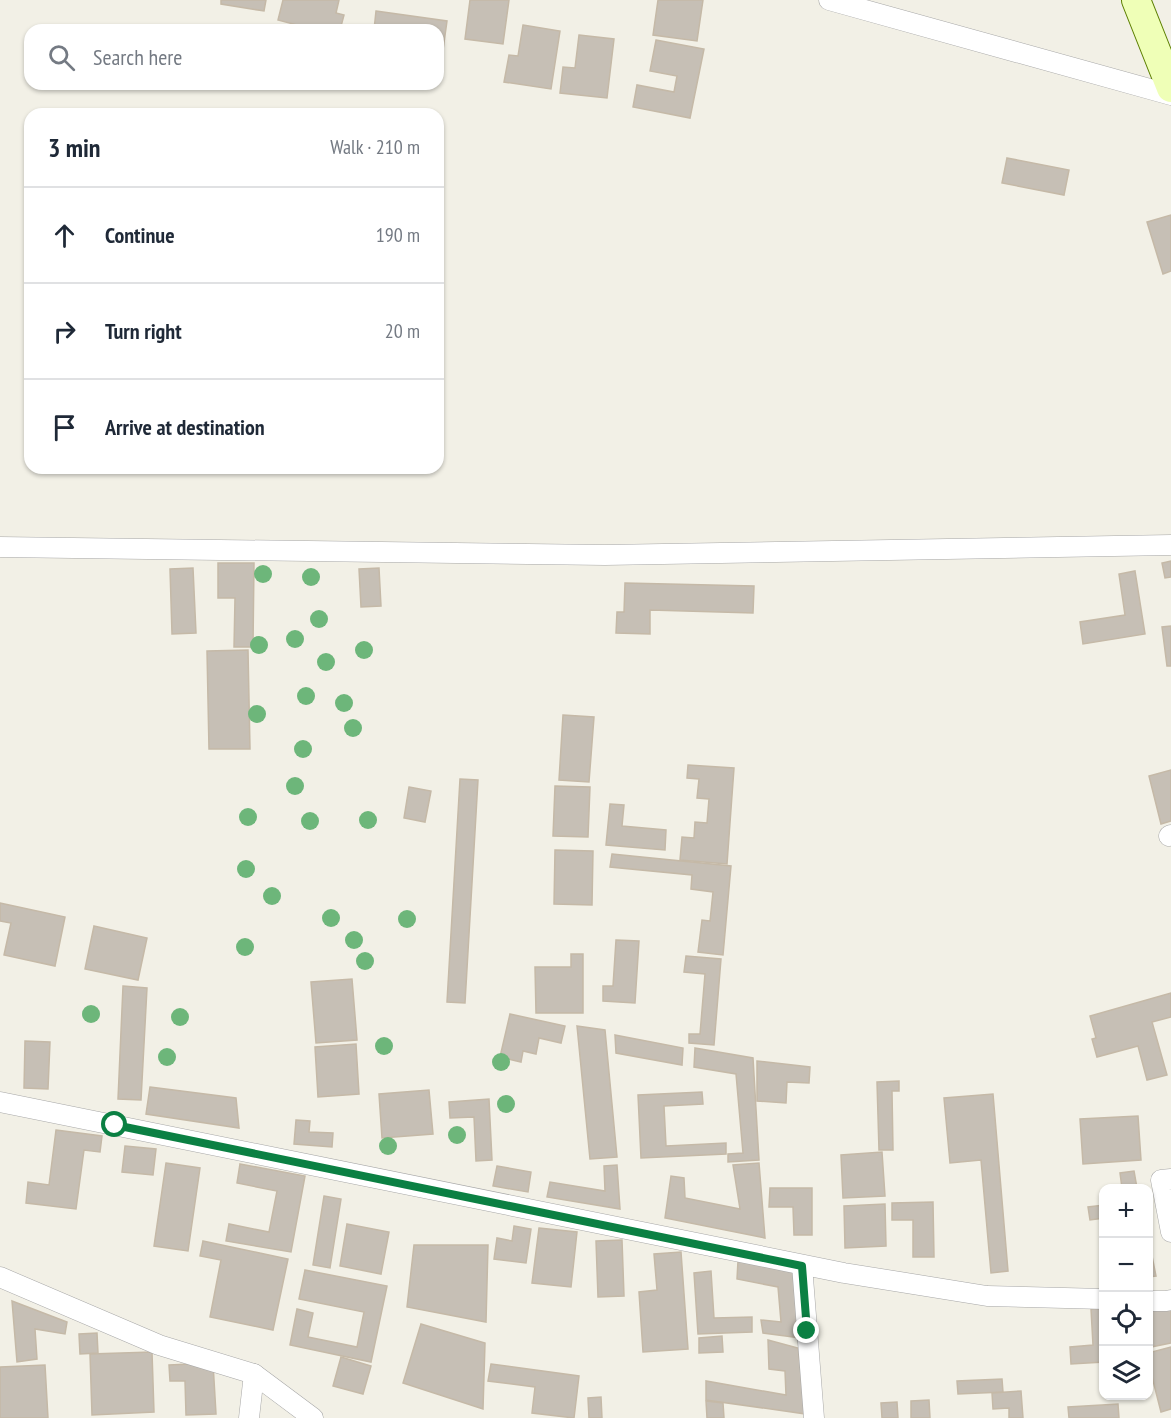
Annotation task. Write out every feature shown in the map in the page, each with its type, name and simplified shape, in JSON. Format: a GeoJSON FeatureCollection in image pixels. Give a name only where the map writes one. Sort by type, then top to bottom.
{"type":"FeatureCollection","features":[{"type":"Feature","properties":{"kind":"street"},"geometry":{"type":"LineString","coordinates":[[829,0],[1171,95]]}},
{"type":"Feature","properties":{"kind":"street"},"geometry":{"type":"LineString","coordinates":[[1136,0],[1171,88]]}},
{"type":"Feature","properties":{"kind":"street"},"geometry":{"type":"LineString","coordinates":[[0,547],[605,555],[1171,545]]}},
{"type":"Feature","properties":{"kind":"street"},"geometry":{"type":"LineString","coordinates":[[0,1102],[802,1266],[987,1296],[1099,1299]]}},
{"type":"Feature","properties":{"kind":"street"},"geometry":{"type":"LineString","coordinates":[[1171,1179],[1161,1180],[1171,1232]]}},
{"type":"Feature","properties":{"kind":"street"},"geometry":{"type":"LineString","coordinates":[[802,1266],[814,1418]]}},
{"type":"Feature","properties":{"kind":"street"},"geometry":{"type":"LineString","coordinates":[[0,1277],[159,1345],[254,1374],[313,1418]]}},
{"type":"Feature","properties":{"kind":"street"},"geometry":{"type":"LineString","coordinates":[[1153,1301],[1171,1300]]}},
{"type":"Feature","properties":{"kind":"street"},"geometry":{"type":"LineString","coordinates":[[249,1418],[254,1374]]}},
{"type":"Feature","properties":{"kind":"building"},"geometry":{"type":"Polygon","coordinates":[[[221,0],[266,0],[264,11],[221,4],[221,0]]]}},
{"type":"Feature","properties":{"kind":"building"},"geometry":{"type":"Polygon","coordinates":[[[283,0],[339,0],[336,13],[344,15],[342,24],[293,24],[278,20],[283,0]]]}},
{"type":"Feature","properties":{"kind":"building"},"geometry":{"type":"Polygon","coordinates":[[[470,0],[509,0],[503,44],[465,39],[470,0]]]}},
{"type":"Feature","properties":{"kind":"building"},"geometry":{"type":"Polygon","coordinates":[[[658,0],[703,0],[697,41],[653,35],[658,0]]]}},
{"type":"Feature","properties":{"kind":"building"},"geometry":{"type":"Polygon","coordinates":[[[376,11],[447,21],[444,43],[444,24],[375,24],[376,11]]]}},
{"type":"Feature","properties":{"kind":"building"},"geometry":{"type":"Polygon","coordinates":[[[523,25],[560,31],[551,89],[504,82],[509,55],[518,56],[523,25]]]}},
{"type":"Feature","properties":{"kind":"building"},"geometry":{"type":"Polygon","coordinates":[[[579,35],[614,39],[607,98],[560,93],[563,67],[575,68],[579,35]]]}},
{"type":"Feature","properties":{"kind":"building"},"geometry":{"type":"Polygon","coordinates":[[[656,40],[704,49],[690,118],[633,107],[637,85],[674,92],[677,76],[650,71],[656,40]]]}},
{"type":"Feature","properties":{"kind":"building"},"geometry":{"type":"Polygon","coordinates":[[[1007,158],[1069,170],[1064,195],[1002,183],[1007,158]]]}},
{"type":"Feature","properties":{"kind":"building"},"geometry":{"type":"Polygon","coordinates":[[[1171,215],[1171,271],[1163,274],[1147,222],[1171,215]]]}},
{"type":"Feature","properties":{"kind":"building"},"geometry":{"type":"Polygon","coordinates":[[[1171,561],[1171,577],[1165,578],[1162,563],[1171,561]]]}},
{"type":"Feature","properties":{"kind":"building"},"geometry":{"type":"Polygon","coordinates":[[[218,563],[254,563],[253,647],[234,647],[235,598],[218,598],[218,563]]]}},
{"type":"Feature","properties":{"kind":"building"},"geometry":{"type":"Polygon","coordinates":[[[193,568],[196,633],[172,634],[170,569],[193,568]]]}},
{"type":"Feature","properties":{"kind":"building"},"geometry":{"type":"Polygon","coordinates":[[[379,568],[381,606],[361,607],[359,569],[379,568]]]}},
{"type":"Feature","properties":{"kind":"building"},"geometry":{"type":"Polygon","coordinates":[[[1135,571],[1145,634],[1083,644],[1080,622],[1125,615],[1119,574],[1135,571]]]}},
{"type":"Feature","properties":{"kind":"building"},"geometry":{"type":"Polygon","coordinates":[[[625,583],[754,586],[753,613],[650,610],[650,634],[616,633],[617,612],[624,612],[625,583]]]}},
{"type":"Feature","properties":{"kind":"building"},"geometry":{"type":"Polygon","coordinates":[[[1171,626],[1171,666],[1167,666],[1162,627],[1171,626]]]}},
{"type":"Feature","properties":{"kind":"building"},"geometry":{"type":"Polygon","coordinates":[[[248,650],[250,749],[209,749],[207,651],[248,650]]]}},
{"type":"Feature","properties":{"kind":"building"},"geometry":{"type":"Polygon","coordinates":[[[563,715],[594,717],[589,782],[559,780],[563,715]]]}},
{"type":"Feature","properties":{"kind":"building"},"geometry":{"type":"Polygon","coordinates":[[[688,765],[734,768],[727,864],[680,860],[682,837],[694,838],[695,822],[707,823],[709,799],[697,798],[699,779],[687,778],[688,765]]]}},
{"type":"Feature","properties":{"kind":"building"},"geometry":{"type":"Polygon","coordinates":[[[1171,770],[1171,821],[1161,824],[1149,776],[1171,770]]]}},
{"type":"Feature","properties":{"kind":"building"},"geometry":{"type":"Polygon","coordinates":[[[460,779],[478,780],[465,1003],[447,1002],[460,779]]]}},
{"type":"Feature","properties":{"kind":"building"},"geometry":{"type":"Polygon","coordinates":[[[555,786],[590,787],[588,837],[553,836],[555,786]]]}},
{"type":"Feature","properties":{"kind":"building"},"geometry":{"type":"Polygon","coordinates":[[[409,787],[431,791],[425,822],[404,818],[409,787]]]}},
{"type":"Feature","properties":{"kind":"building"},"geometry":{"type":"Polygon","coordinates":[[[610,804],[624,805],[622,826],[666,830],[665,850],[606,845],[610,804]]]}},
{"type":"Feature","properties":{"kind":"building"},"geometry":{"type":"Polygon","coordinates":[[[555,850],[593,851],[592,905],[554,904],[555,850]]]}},
{"type":"Feature","properties":{"kind":"building"},"geometry":{"type":"Polygon","coordinates":[[[612,854],[731,866],[723,955],[698,952],[702,920],[710,921],[713,892],[691,889],[692,875],[610,867],[612,854]]]}},
{"type":"Feature","properties":{"kind":"building"},"geometry":{"type":"Polygon","coordinates":[[[0,903],[65,917],[55,966],[4,955],[11,923],[0,921],[0,903]]]}},
{"type":"Feature","properties":{"kind":"building"},"geometry":{"type":"Polygon","coordinates":[[[94,926],[147,938],[138,980],[85,969],[94,926]]]}},
{"type":"Feature","properties":{"kind":"building"},"geometry":{"type":"Polygon","coordinates":[[[616,940],[639,941],[635,1003],[603,1001],[603,986],[613,986],[616,940]]]}},
{"type":"Feature","properties":{"kind":"building"},"geometry":{"type":"Polygon","coordinates":[[[571,954],[583,954],[583,1013],[536,1013],[535,967],[571,967],[571,954]]]}},
{"type":"Feature","properties":{"kind":"building"},"geometry":{"type":"Polygon","coordinates":[[[686,956],[721,959],[714,1045],[689,1043],[689,1034],[700,1034],[705,974],[684,972],[686,956]]]}},
{"type":"Feature","properties":{"kind":"building"},"geometry":{"type":"Polygon","coordinates":[[[352,979],[357,1040],[316,1043],[311,982],[352,979]]]}},
{"type":"Feature","properties":{"kind":"building"},"geometry":{"type":"Polygon","coordinates":[[[123,986],[147,988],[141,1100],[118,1099],[123,986]]]}},
{"type":"Feature","properties":{"kind":"building"},"geometry":{"type":"Polygon","coordinates":[[[1171,993],[1171,1017],[1152,1022],[1167,1075],[1147,1080],[1138,1046],[1097,1057],[1092,1039],[1096,1038],[1090,1016],[1171,993]]]}},
{"type":"Feature","properties":{"kind":"building"},"geometry":{"type":"Polygon","coordinates":[[[510,1014],[565,1026],[561,1043],[539,1038],[536,1054],[523,1051],[521,1062],[500,1057],[510,1014]]]}},
{"type":"Feature","properties":{"kind":"building"},"geometry":{"type":"Polygon","coordinates":[[[577,1026],[605,1030],[617,1157],[590,1159],[577,1026]]]}},
{"type":"Feature","properties":{"kind":"building"},"geometry":{"type":"Polygon","coordinates":[[[615,1035],[683,1048],[682,1065],[616,1053],[615,1035]]]}},
{"type":"Feature","properties":{"kind":"building"},"geometry":{"type":"Polygon","coordinates":[[[25,1041],[50,1042],[48,1089],[24,1088],[25,1041]]]}},
{"type":"Feature","properties":{"kind":"building"},"geometry":{"type":"Polygon","coordinates":[[[356,1044],[359,1094],[318,1097],[315,1047],[356,1044]]]}},
{"type":"Feature","properties":{"kind":"building"},"geometry":{"type":"Polygon","coordinates":[[[695,1048],[753,1058],[759,1160],[728,1162],[728,1154],[743,1153],[736,1074],[694,1067],[695,1048]]]}},
{"type":"Feature","properties":{"kind":"building"},"geometry":{"type":"Polygon","coordinates":[[[757,1061],[810,1067],[809,1083],[787,1082],[786,1103],[757,1101],[757,1061]]]}},
{"type":"Feature","properties":{"kind":"building"},"geometry":{"type":"Polygon","coordinates":[[[899,1081],[899,1091],[892,1091],[893,1150],[879,1150],[877,1082],[899,1081]]]}},
{"type":"Feature","properties":{"kind":"building"},"geometry":{"type":"Polygon","coordinates":[[[150,1087],[236,1098],[239,1128],[146,1114],[150,1087]]]}},
{"type":"Feature","properties":{"kind":"building"},"geometry":{"type":"Polygon","coordinates":[[[429,1090],[433,1134],[382,1138],[379,1094],[429,1090]]]}},
{"type":"Feature","properties":{"kind":"building"},"geometry":{"type":"Polygon","coordinates":[[[702,1092],[703,1104],[664,1106],[666,1146],[726,1143],[726,1154],[641,1158],[638,1095],[702,1092]]]}},
{"type":"Feature","properties":{"kind":"building"},"geometry":{"type":"Polygon","coordinates":[[[993,1094],[1008,1271],[991,1273],[981,1160],[950,1163],[944,1098],[993,1094]]]}},
{"type":"Feature","properties":{"kind":"building"},"geometry":{"type":"Polygon","coordinates":[[[489,1099],[492,1160],[476,1161],[474,1117],[450,1118],[449,1102],[489,1099]]]}},
{"type":"Feature","properties":{"kind":"building"},"geometry":{"type":"Polygon","coordinates":[[[1138,1116],[1141,1160],[1083,1164],[1080,1119],[1138,1116]]]}},
{"type":"Feature","properties":{"kind":"building"},"geometry":{"type":"Polygon","coordinates":[[[296,1120],[310,1121],[309,1132],[333,1133],[332,1147],[294,1144],[296,1120]]]}},
{"type":"Feature","properties":{"kind":"building"},"geometry":{"type":"Polygon","coordinates":[[[56,1130],[102,1136],[100,1152],[84,1150],[76,1209],[26,1203],[28,1182],[49,1185],[56,1130]]]}},
{"type":"Feature","properties":{"kind":"building"},"geometry":{"type":"Polygon","coordinates":[[[125,1146],[156,1149],[153,1175],[122,1172],[125,1146]]]}},
{"type":"Feature","properties":{"kind":"building"},"geometry":{"type":"Polygon","coordinates":[[[882,1152],[885,1196],[843,1198],[841,1155],[882,1152]]]}},
{"type":"Feature","properties":{"kind":"building"},"geometry":{"type":"Polygon","coordinates":[[[166,1163],[200,1168],[188,1251],[154,1246],[166,1163]]]}},
{"type":"Feature","properties":{"kind":"building"},"geometry":{"type":"Polygon","coordinates":[[[759,1163],[765,1238],[665,1218],[671,1176],[684,1178],[685,1198],[740,1209],[733,1165],[759,1163]]]}},
{"type":"Feature","properties":{"kind":"building"},"geometry":{"type":"Polygon","coordinates":[[[240,1164],[305,1176],[291,1252],[226,1241],[229,1224],[269,1232],[277,1191],[237,1183],[240,1164]]]}},
{"type":"Feature","properties":{"kind":"building"},"geometry":{"type":"Polygon","coordinates":[[[617,1165],[620,1209],[547,1197],[550,1182],[605,1191],[604,1166],[617,1165]]]}},
{"type":"Feature","properties":{"kind":"building"},"geometry":{"type":"Polygon","coordinates":[[[497,1166],[531,1172],[528,1192],[493,1186],[497,1166]]]}},
{"type":"Feature","properties":{"kind":"building"},"geometry":{"type":"Polygon","coordinates":[[[1134,1171],[1136,1184],[1121,1184],[1120,1173],[1134,1171]]]}},
{"type":"Feature","properties":{"kind":"building"},"geometry":{"type":"Polygon","coordinates":[[[770,1188],[812,1188],[812,1235],[794,1235],[793,1207],[769,1207],[770,1188]]]}},
{"type":"Feature","properties":{"kind":"building"},"geometry":{"type":"Polygon","coordinates":[[[324,1196],[341,1199],[330,1268],[313,1265],[324,1196]]]}},
{"type":"Feature","properties":{"kind":"building"},"geometry":{"type":"Polygon","coordinates":[[[933,1202],[934,1257],[913,1257],[913,1220],[892,1220],[892,1203],[933,1202]]]}},
{"type":"Feature","properties":{"kind":"building"},"geometry":{"type":"Polygon","coordinates":[[[885,1204],[886,1246],[845,1248],[844,1206],[885,1204]]]}},
{"type":"Feature","properties":{"kind":"building"},"geometry":{"type":"Polygon","coordinates":[[[1099,1206],[1099,1219],[1090,1220],[1088,1207],[1099,1206]]]}},
{"type":"Feature","properties":{"kind":"building"},"geometry":{"type":"Polygon","coordinates":[[[347,1224],[389,1232],[381,1274],[340,1266],[347,1224]]]}},
{"type":"Feature","properties":{"kind":"building"},"geometry":{"type":"Polygon","coordinates":[[[514,1226],[531,1229],[526,1263],[494,1259],[497,1238],[512,1241],[514,1226]]]}},
{"type":"Feature","properties":{"kind":"building"},"geometry":{"type":"Polygon","coordinates":[[[539,1228],[577,1232],[571,1287],[532,1283],[539,1228]]]}},
{"type":"Feature","properties":{"kind":"building"},"geometry":{"type":"Polygon","coordinates":[[[622,1240],[624,1296],[598,1297],[596,1241],[622,1240]]]}},
{"type":"Feature","properties":{"kind":"building"},"geometry":{"type":"Polygon","coordinates":[[[203,1241],[288,1259],[273,1330],[210,1317],[221,1260],[200,1256],[203,1241]]]}},
{"type":"Feature","properties":{"kind":"building"},"geometry":{"type":"Polygon","coordinates":[[[414,1245],[488,1245],[486,1322],[407,1307],[414,1245]]]}},
{"type":"Feature","properties":{"kind":"building"},"geometry":{"type":"Polygon","coordinates":[[[681,1252],[688,1349],[643,1352],[639,1292],[657,1290],[654,1254],[681,1252]]]}},
{"type":"Feature","properties":{"kind":"building"},"geometry":{"type":"Polygon","coordinates":[[[738,1261],[797,1270],[800,1338],[763,1333],[761,1320],[781,1322],[778,1287],[737,1279],[738,1261]]]}},
{"type":"Feature","properties":{"kind":"building"},"geometry":{"type":"Polygon","coordinates":[[[1153,1261],[1156,1276],[1153,1276],[1153,1261]]]}},
{"type":"Feature","properties":{"kind":"building"},"geometry":{"type":"Polygon","coordinates":[[[305,1270],[387,1286],[371,1362],[290,1345],[297,1309],[313,1313],[308,1337],[357,1347],[364,1312],[299,1299],[305,1270]]]}},
{"type":"Feature","properties":{"kind":"building"},"geometry":{"type":"Polygon","coordinates":[[[711,1271],[714,1318],[752,1317],[752,1332],[698,1334],[694,1273],[711,1271]]]}},
{"type":"Feature","properties":{"kind":"building"},"geometry":{"type":"Polygon","coordinates":[[[12,1301],[67,1322],[65,1334],[35,1329],[37,1359],[17,1362],[12,1301]]]}},
{"type":"Feature","properties":{"kind":"building"},"geometry":{"type":"Polygon","coordinates":[[[1099,1308],[1099,1362],[1071,1364],[1070,1347],[1093,1345],[1091,1309],[1099,1308]]]}},
{"type":"Feature","properties":{"kind":"building"},"geometry":{"type":"Polygon","coordinates":[[[1171,1309],[1171,1343],[1153,1347],[1153,1310],[1171,1309]]]}},
{"type":"Feature","properties":{"kind":"building"},"geometry":{"type":"Polygon","coordinates":[[[421,1324],[485,1343],[483,1409],[403,1383],[421,1324]]]}},
{"type":"Feature","properties":{"kind":"building"},"geometry":{"type":"Polygon","coordinates":[[[97,1333],[98,1353],[80,1354],[79,1334],[97,1333]]]}},
{"type":"Feature","properties":{"kind":"building"},"geometry":{"type":"Polygon","coordinates":[[[722,1336],[723,1352],[699,1353],[699,1338],[722,1336]]]}},
{"type":"Feature","properties":{"kind":"building"},"geometry":{"type":"Polygon","coordinates":[[[768,1340],[798,1348],[806,1414],[706,1400],[706,1381],[786,1395],[785,1371],[769,1369],[768,1340]]]}},
{"type":"Feature","properties":{"kind":"building"},"geometry":{"type":"Polygon","coordinates":[[[1171,1347],[1171,1409],[1161,1412],[1153,1381],[1153,1352],[1171,1347]]]}},
{"type":"Feature","properties":{"kind":"building"},"geometry":{"type":"Polygon","coordinates":[[[152,1352],[154,1412],[92,1415],[90,1354],[152,1352]]]}},
{"type":"Feature","properties":{"kind":"building"},"geometry":{"type":"Polygon","coordinates":[[[341,1357],[371,1366],[363,1394],[333,1386],[341,1357]]]}},
{"type":"Feature","properties":{"kind":"building"},"geometry":{"type":"Polygon","coordinates":[[[213,1363],[216,1414],[186,1415],[185,1381],[170,1381],[169,1365],[213,1363]]]}},
{"type":"Feature","properties":{"kind":"building"},"geometry":{"type":"Polygon","coordinates":[[[491,1364],[579,1376],[574,1418],[532,1413],[535,1387],[488,1381],[491,1364]]]}},
{"type":"Feature","properties":{"kind":"building"},"geometry":{"type":"Polygon","coordinates":[[[45,1365],[48,1418],[0,1418],[0,1367],[45,1365]]]}},
{"type":"Feature","properties":{"kind":"building"},"geometry":{"type":"Polygon","coordinates":[[[1002,1379],[1003,1392],[958,1394],[957,1381],[1002,1379]]]}},
{"type":"Feature","properties":{"kind":"building"},"geometry":{"type":"Polygon","coordinates":[[[1021,1391],[1023,1418],[1009,1418],[1009,1408],[993,1409],[992,1393],[1021,1391]]]}},
{"type":"Feature","properties":{"kind":"building"},"geometry":{"type":"Polygon","coordinates":[[[601,1397],[602,1418],[589,1418],[588,1398],[601,1397]]]}},
{"type":"Feature","properties":{"kind":"building"},"geometry":{"type":"Polygon","coordinates":[[[929,1400],[930,1418],[911,1418],[911,1401],[929,1400]]]}},
{"type":"Feature","properties":{"kind":"building"},"geometry":{"type":"Polygon","coordinates":[[[706,1401],[723,1403],[724,1418],[707,1418],[706,1401]]]}},
{"type":"Feature","properties":{"kind":"building"},"geometry":{"type":"Polygon","coordinates":[[[897,1402],[898,1418],[882,1418],[881,1403],[897,1402]]]}},
{"type":"Feature","properties":{"kind":"building"},"geometry":{"type":"Polygon","coordinates":[[[1118,1404],[1119,1418],[1069,1418],[1068,1407],[1118,1404]]]}},
{"type":"Feature","properties":{"kind":"route"},"geometry":{"type":"LineString","coordinates":[[115,1125],[802,1266],[807,1331]]}}]}
